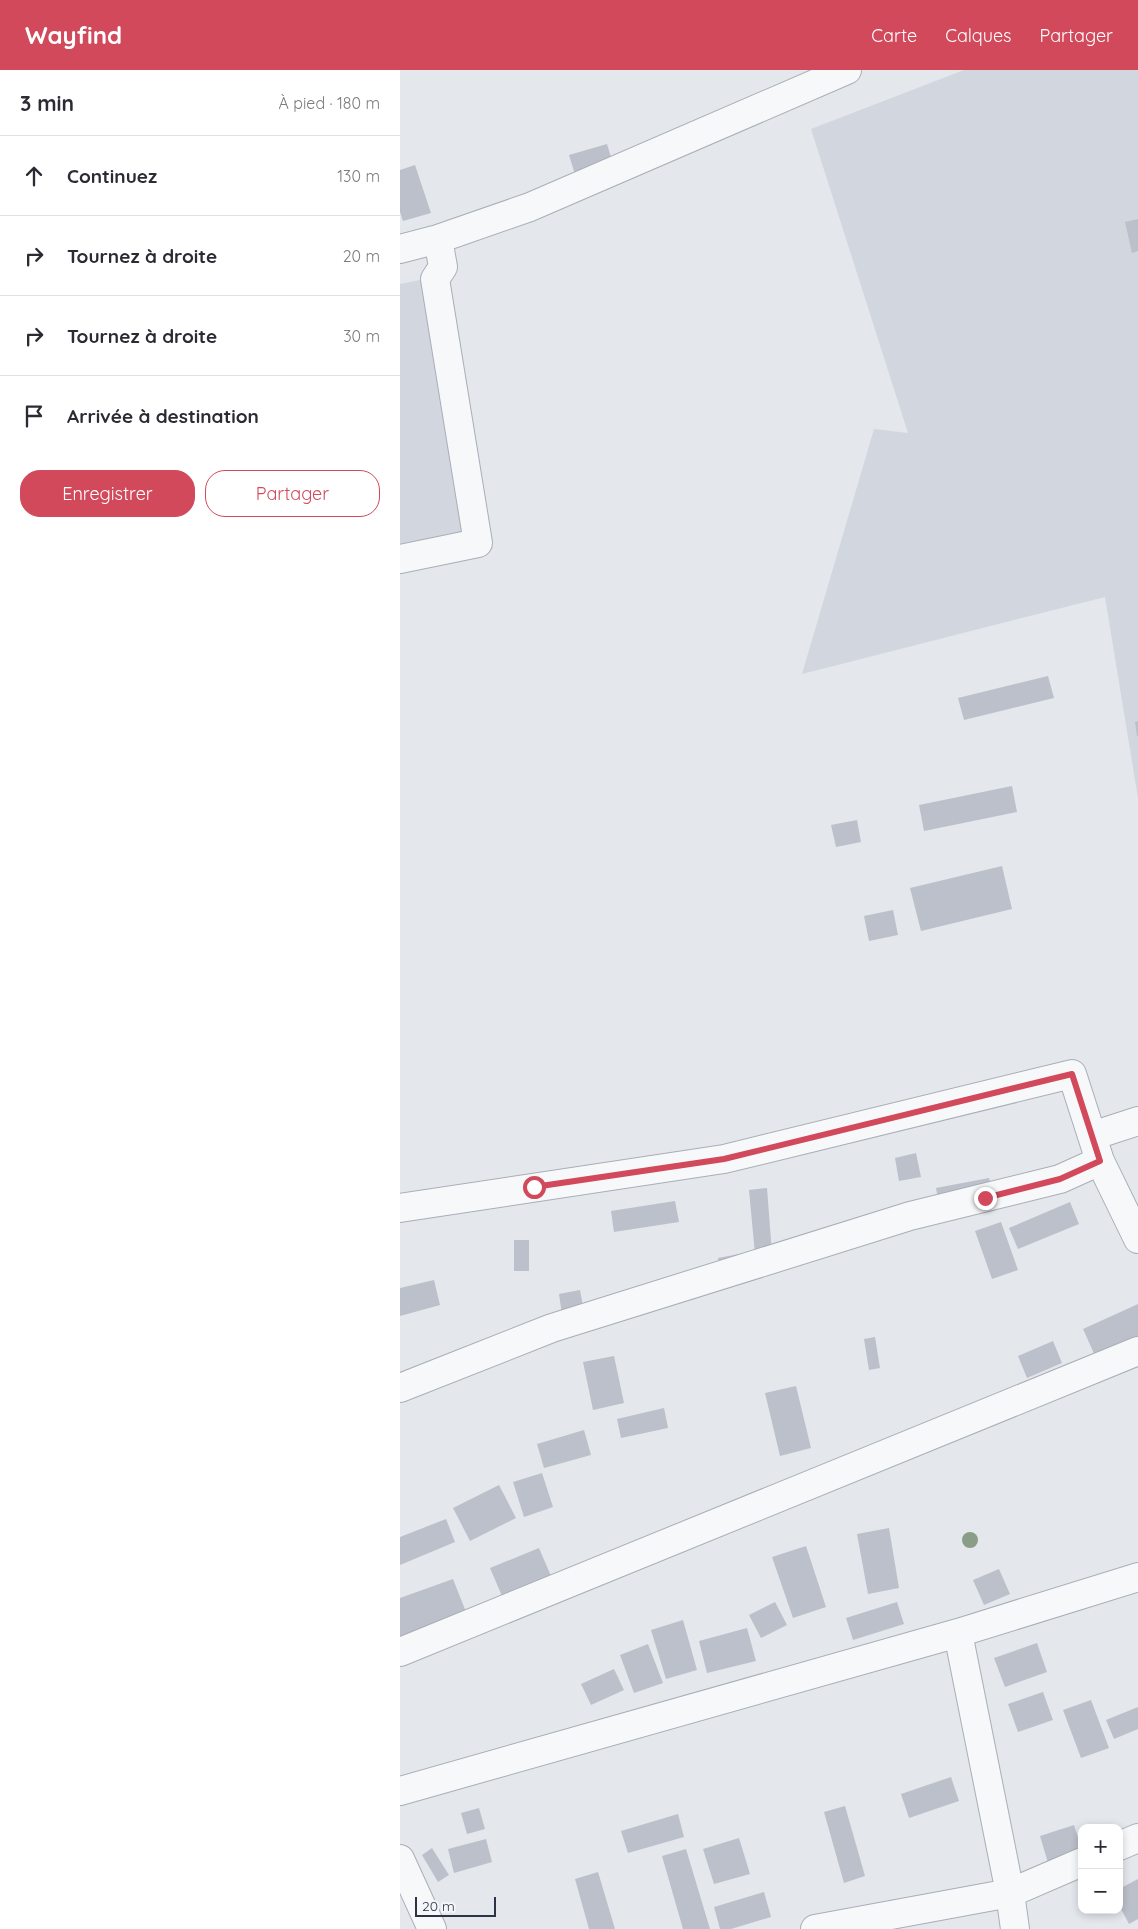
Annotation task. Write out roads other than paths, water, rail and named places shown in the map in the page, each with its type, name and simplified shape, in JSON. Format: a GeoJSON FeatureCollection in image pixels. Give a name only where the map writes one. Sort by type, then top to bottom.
{"type":"FeatureCollection","features":[{"type":"Feature","properties":{"kind":"street"},"geometry":{"type":"LineString","coordinates":[[400,250],[530,207],[847,70]]}},
{"type":"Feature","properties":{"kind":"street"},"geometry":{"type":"LineString","coordinates":[[400,559],[478,542],[435,279],[443,267],[438,239]]}},
{"type":"Feature","properties":{"kind":"street"},"geometry":{"type":"LineString","coordinates":[[400,1208],[724,1159],[1072,1074],[1096,1149],[1138,1239]]}},
{"type":"Feature","properties":{"kind":"street"},"geometry":{"type":"LineString","coordinates":[[400,1388],[552,1328],[910,1216],[1060,1179],[1096,1149],[1138,1121]]}},
{"type":"Feature","properties":{"kind":"street"},"geometry":{"type":"LineString","coordinates":[[400,1652],[1138,1350]]}},
{"type":"Feature","properties":{"kind":"street"},"geometry":{"type":"LineString","coordinates":[[400,1791],[958,1633],[1138,1578]]}},
{"type":"Feature","properties":{"kind":"street"},"geometry":{"type":"LineString","coordinates":[[958,1633],[1010,1893],[1015,1929]]}},
{"type":"Feature","properties":{"kind":"street"},"geometry":{"type":"LineString","coordinates":[[1123,1844],[1138,1838]]}},
{"type":"Feature","properties":{"kind":"street"},"geometry":{"type":"LineString","coordinates":[[400,1859],[432,1929]]}},
{"type":"Feature","properties":{"kind":"street"},"geometry":{"type":"LineString","coordinates":[[815,1929],[1010,1893],[1078,1864]]}}]}
